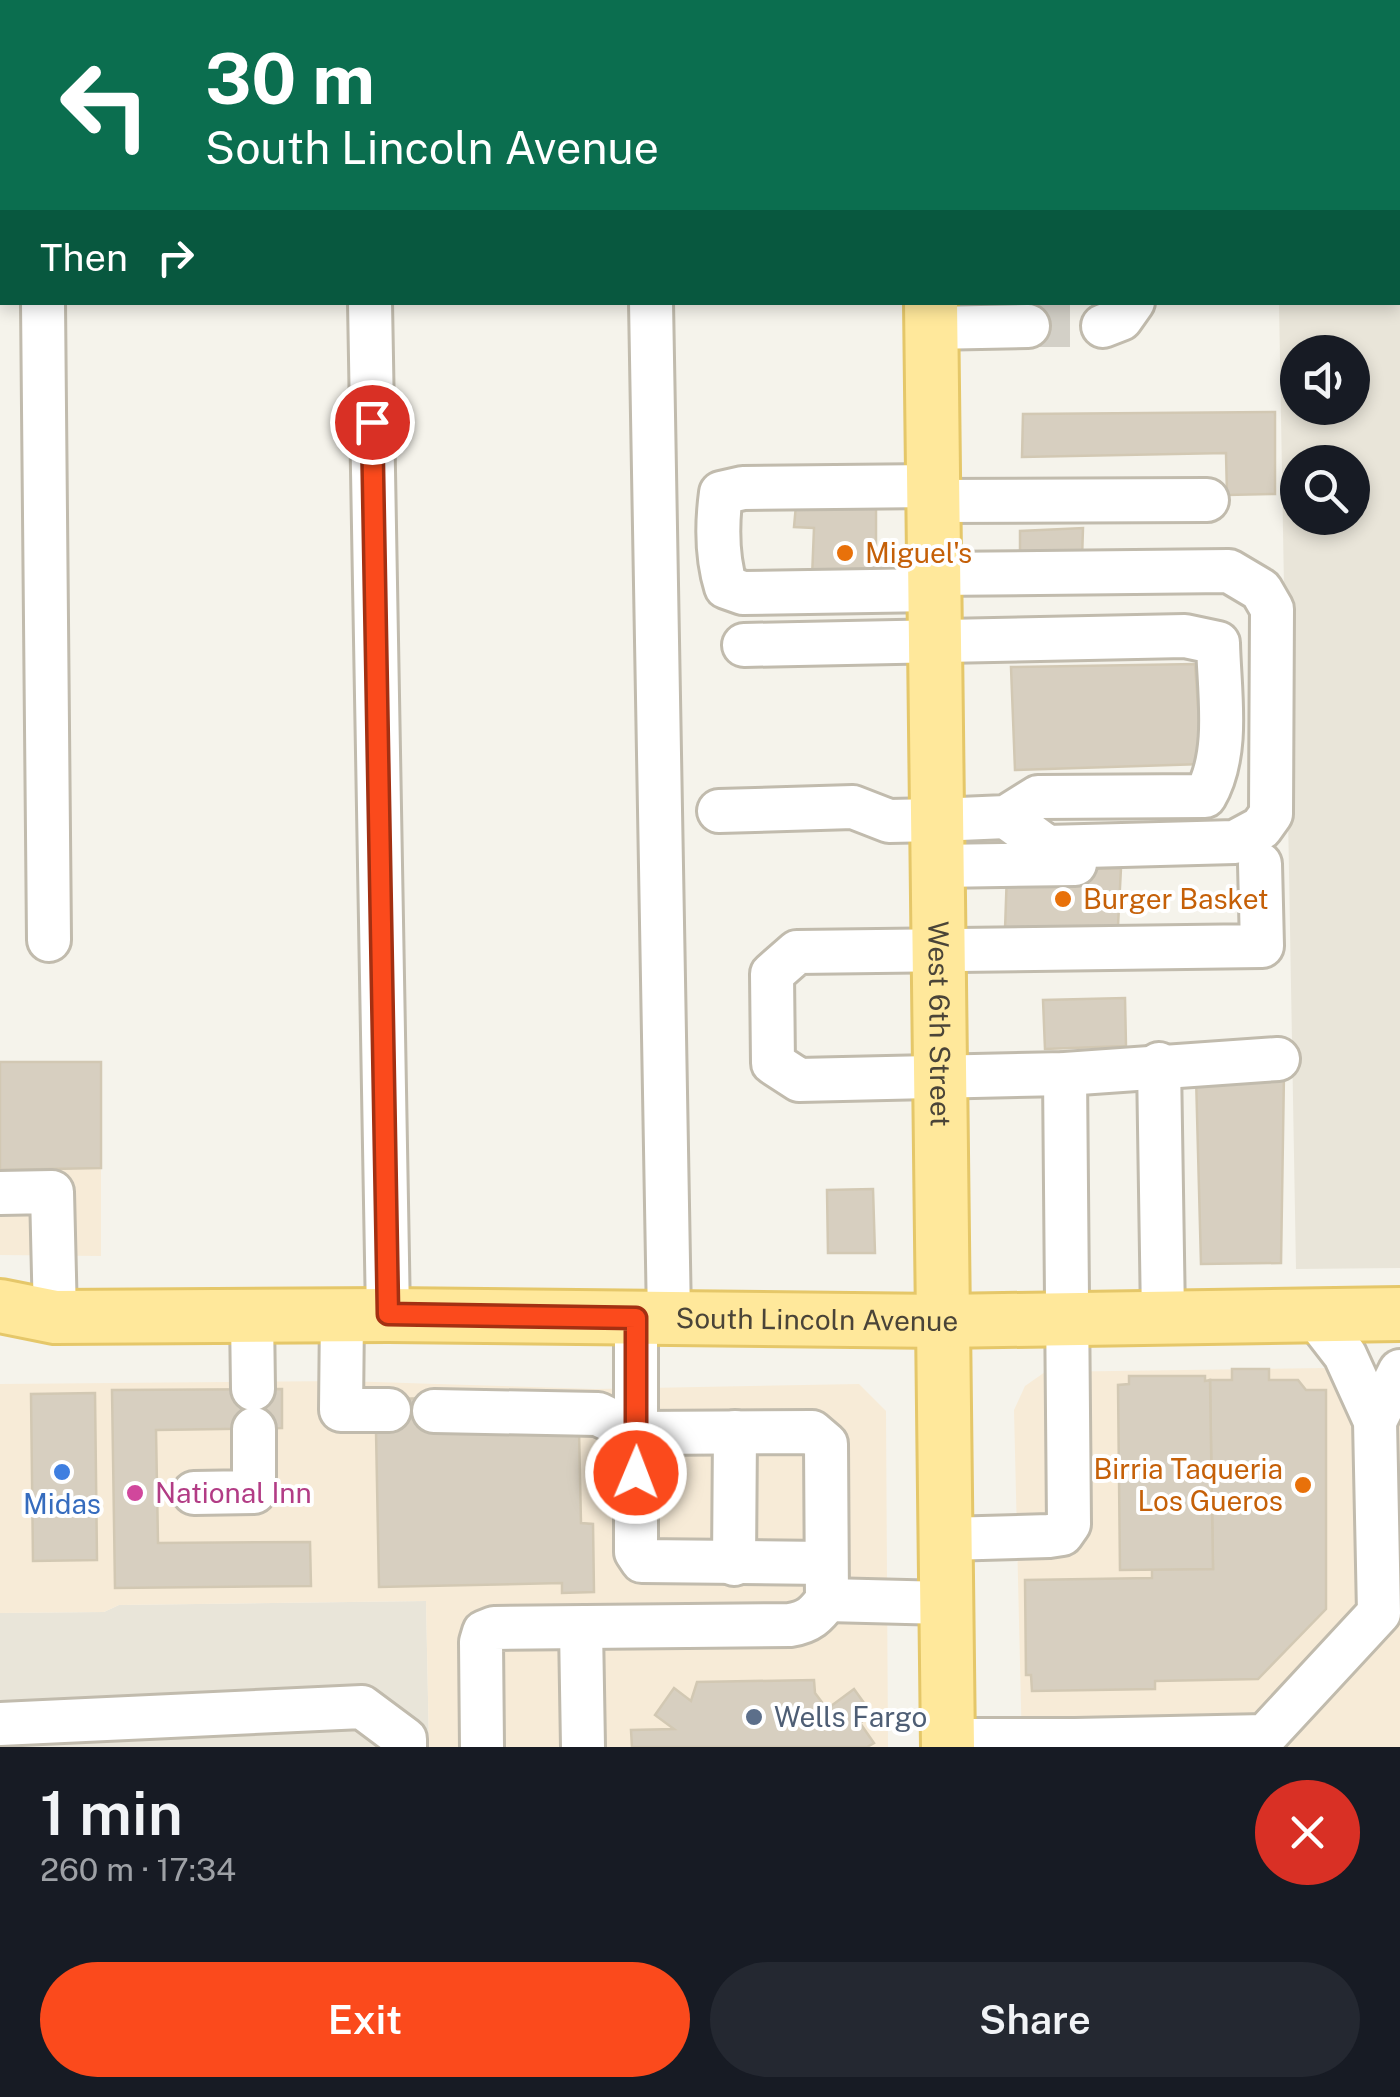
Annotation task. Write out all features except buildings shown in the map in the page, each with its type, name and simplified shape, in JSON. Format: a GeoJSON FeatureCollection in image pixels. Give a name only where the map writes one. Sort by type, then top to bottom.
{"type":"FeatureCollection","features":[{"type":"Feature","properties":{"kind":"main road","name":"West 6th Street"},"geometry":{"type":"LineString","coordinates":[[931,315],[948,1743]]}},
{"type":"Feature","properties":{"kind":"main road","name":"South Lincoln Avenue"},"geometry":{"type":"LineString","coordinates":[[0,1306],[55,1317],[365,1315],[943,1321],[1400,1314]]}},
{"type":"Feature","properties":{"kind":"main road","name":"South Lincoln Avenue"},"geometry":{"type":"LineString","coordinates":[[0,1336],[55,1317]]}},
{"type":"Feature","properties":{"kind":"street"},"geometry":{"type":"LineString","coordinates":[[43,305],[50,940]]}},
{"type":"Feature","properties":{"kind":"street"},"geometry":{"type":"LineString","coordinates":[[370,305],[365,1315],[342,1410],[389,1410]]}},
{"type":"Feature","properties":{"kind":"street"},"geometry":{"type":"LineString","coordinates":[[651,305],[652,1318],[637,1433],[636,1552],[642,1562],[734,1564],[946,1603]]}},
{"type":"Feature","properties":{"kind":"street"},"geometry":{"type":"LineString","coordinates":[[931,315],[1028,326]]}},
{"type":"Feature","properties":{"kind":"street"},"geometry":{"type":"LineString","coordinates":[[937,843],[1006,817],[1038,797],[1205,796],[1216,778],[1220,716],[1218,643],[935,601],[743,593],[726,587],[720,569],[721,493],[743,488],[1207,500]]}},
{"type":"Feature","properties":{"kind":"street"},"geometry":{"type":"LineString","coordinates":[[744,644],[935,601],[1143,573],[1229,572],[1260,590],[1272,609],[1271,814],[1262,828],[1235,842],[1047,847],[1006,817]]}},
{"type":"Feature","properties":{"kind":"street"},"geometry":{"type":"LineString","coordinates":[[719,811],[853,807],[937,843],[1178,862],[1232,871],[1234,910],[1224,923],[1144,930],[1106,948]]}},
{"type":"Feature","properties":{"kind":"street"},"geometry":{"type":"LineString","coordinates":[[1260,864],[1262,946],[797,952],[772,974],[773,1062],[799,1080],[1065,1074],[1159,1064],[1278,1059]]}},
{"type":"Feature","properties":{"kind":"street"},"geometry":{"type":"LineString","coordinates":[[1159,1064],[1163,1317]]}},
{"type":"Feature","properties":{"kind":"street"},"geometry":{"type":"LineString","coordinates":[[946,1540],[1050,1536],[1062,1534],[1069,1524],[1065,1074]]}},
{"type":"Feature","properties":{"kind":"street"},"geometry":{"type":"LineString","coordinates":[[0,1193],[52,1192],[55,1317]]}},
{"type":"Feature","properties":{"kind":"street"},"geometry":{"type":"LineString","coordinates":[[948,1743],[1075,1744],[1265,1736],[1379,1613],[1389,1591],[1374,1421],[1345,1355],[1314,1315]]}},
{"type":"Feature","properties":{"kind":"street"},"geometry":{"type":"LineString","coordinates":[[194,1493],[254,1492],[252,1316]]}},
{"type":"Feature","properties":{"kind":"street"},"geometry":{"type":"LineString","coordinates":[[1374,1421],[1400,1370]]}},
{"type":"Feature","properties":{"kind":"street"},"geometry":{"type":"LineString","coordinates":[[434,1411],[598,1414],[637,1433],[812,1432],[826,1444],[826,1582],[806,1622],[494,1628],[484,1632],[482,1747]]}},
{"type":"Feature","properties":{"kind":"street"},"geometry":{"type":"LineString","coordinates":[[734,1564],[735,1432]]}},
{"type":"Feature","properties":{"kind":"street"},"geometry":{"type":"LineString","coordinates":[[581,1628],[583,1747]]}},
{"type":"Feature","properties":{"kind":"street"},"geometry":{"type":"LineString","coordinates":[[0,1724],[362,1707],[405,1739],[405,1747]]}},
{"type":"Feature","properties":{"kind":"shaded area"},"geometry":{"type":"Polygon","coordinates":[[[1279,305],[1400,305],[1400,1268],[1296,1269],[1283,535],[1370,535],[1370,445],[1281,445],[1281,425],[1370,425],[1370,335],[1280,335],[1280,360],[1279,305]]]}},
{"type":"Feature","properties":{"kind":"shaded area"},"geometry":{"type":"Polygon","coordinates":[[[0,1062],[101,1062],[101,1256],[0,1255],[0,1062]]]}},
{"type":"Feature","properties":{"kind":"shaded area"},"geometry":{"type":"Polygon","coordinates":[[[1400,1367],[1400,1747],[1022,1747],[1014,1410],[1025,1386],[1045,1372],[1400,1367]]]}},
{"type":"Feature","properties":{"kind":"shaded area"},"geometry":{"type":"Polygon","coordinates":[[[342,1381],[595,1389],[859,1384],[886,1411],[888,1747],[429,1747],[426,1601],[119,1605],[104,1612],[0,1613],[0,1384],[342,1381]]]}},
{"type":"Feature","properties":{"kind":"shaded area"},"geometry":{"type":"Polygon","coordinates":[[[426,1601],[429,1747],[0,1747],[0,1613],[104,1612],[119,1605],[426,1601]]]}},
{"type":"Feature","properties":{"kind":"tunnel"},"geometry":{"type":"LineString","coordinates":[[1028,326],[1103,326]]}},
{"type":"Feature","properties":{"kind":"place","name":"Miguel's"},"geometry":{"type":"Point","coordinates":[845,553]}},
{"type":"Feature","properties":{"kind":"place","name":"Burger Basket"},"geometry":{"type":"Point","coordinates":[1063,899]}},
{"type":"Feature","properties":{"kind":"place","name":"Midas"},"geometry":{"type":"Point","coordinates":[62,1472]}},
{"type":"Feature","properties":{"kind":"place","name":"Birria Taqueria Los Gueros"},"geometry":{"type":"Point","coordinates":[1303,1485]}},
{"type":"Feature","properties":{"kind":"place","name":"National Inn"},"geometry":{"type":"Point","coordinates":[135,1493]}},
{"type":"Feature","properties":{"kind":"place","name":"Wells Fargo"},"geometry":{"type":"Point","coordinates":[754,1717]}},
{"type":"Feature","properties":{"kind":"route"},"geometry":{"type":"LineString","coordinates":[[372,422],[388,1314],[636,1318],[636,1473]]}}]}
